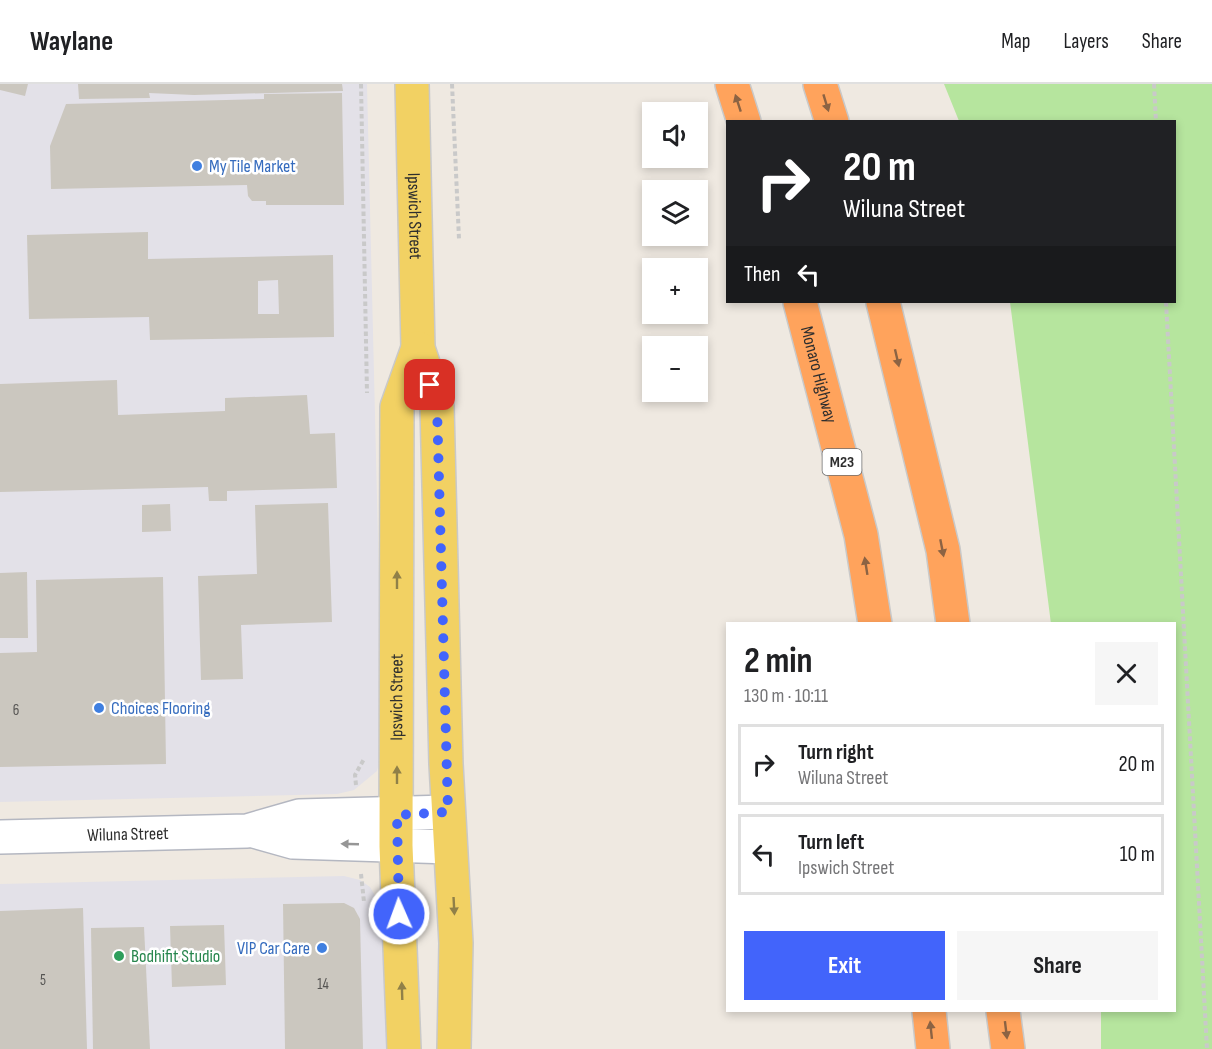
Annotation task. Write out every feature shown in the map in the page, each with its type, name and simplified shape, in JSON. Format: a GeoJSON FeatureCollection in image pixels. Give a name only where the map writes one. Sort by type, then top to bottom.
{"type":"FeatureCollection","features":[{"type":"Feature","properties":{"kind":"highway"},"geometry":{"type":"LineString","coordinates":[[732,84],[743,120]]}},
{"type":"Feature","properties":{"kind":"highway"},"geometry":{"type":"LineString","coordinates":[[820,84],[831,120]]}},
{"type":"Feature","properties":{"kind":"highway","name":"Monaro Highway"},"geometry":{"type":"LineString","coordinates":[[800,303],[861,535],[875,622]]}},
{"type":"Feature","properties":{"kind":"highway"},"geometry":{"type":"LineString","coordinates":[[883,303],[943,550],[953,622]]}},
{"type":"Feature","properties":{"kind":"highway"},"geometry":{"type":"LineString","coordinates":[[929,1012],[933,1049]]}},
{"type":"Feature","properties":{"kind":"highway"},"geometry":{"type":"LineString","coordinates":[[1004,1012],[1008,1049]]}},
{"type":"Feature","properties":{"kind":"main road","name":"Ipswich Street"},"geometry":{"type":"LineString","coordinates":[[412,84],[418,348],[437,406],[448,812],[456,943],[454,1049]]}},
{"type":"Feature","properties":{"kind":"main road","name":"Ipswich Street"},"geometry":{"type":"LineString","coordinates":[[404,1049],[397,830],[397,407],[418,348]]}},
{"type":"Feature","properties":{"kind":"street","name":"Wiluna Street"},"geometry":{"type":"LineString","coordinates":[[0,837],[254,831],[293,843],[397,830],[448,812]]}},
{"type":"Feature","properties":{"kind":"street","name":"Wiluna Street"},"geometry":{"type":"LineString","coordinates":[[397,830],[450,847]]}},
{"type":"Feature","properties":{"kind":"path"},"geometry":{"type":"LineString","coordinates":[[452,84],[459,239]]}},
{"type":"Feature","properties":{"kind":"path"},"geometry":{"type":"LineString","coordinates":[[1154,84],[1156,120]]}},
{"type":"Feature","properties":{"kind":"path"},"geometry":{"type":"LineString","coordinates":[[1166,303],[1207,1049]]}},
{"type":"Feature","properties":{"kind":"shaded area"},"geometry":{"type":"Polygon","coordinates":[[[0,84],[367,84],[383,747],[377,771],[354,790],[337,794],[0,802],[0,84]]]}},
{"type":"Feature","properties":{"kind":"shaded area"},"geometry":{"type":"Polygon","coordinates":[[[344,876],[360,880],[370,887],[383,909],[391,1049],[0,1049],[0,884],[344,876]]]}},
{"type":"Feature","properties":{"kind":"green space"},"geometry":{"type":"Polygon","coordinates":[[[944,84],[1212,84],[1212,1049],[1101,1049],[1101,1012],[1176,1012],[1176,622],[1051,622],[1010,303],[1176,303],[1176,120],[959,120],[944,84]]]}},
{"type":"Feature","properties":{"kind":"building"},"geometry":{"type":"Polygon","coordinates":[[[0,84],[28,84],[25,96],[0,90],[0,84]]]}},
{"type":"Feature","properties":{"kind":"building"},"geometry":{"type":"Polygon","coordinates":[[[78,84],[342,84],[343,91],[194,95],[149,93],[150,98],[79,99],[78,84]]]}},
{"type":"Feature","properties":{"kind":"building","name":"My Tile Market"},"geometry":{"type":"Polygon","coordinates":[[[342,93],[344,205],[266,205],[266,201],[252,201],[248,196],[247,185],[51,189],[50,146],[66,104],[264,99],[264,94],[342,93]]]}},
{"type":"Feature","properties":{"kind":"building"},"geometry":{"type":"Polygon","coordinates":[[[148,232],[148,259],[333,255],[334,337],[150,340],[149,317],[29,319],[27,235],[148,232]],[[278,280],[258,281],[258,314],[279,314],[278,280]]]}},
{"type":"Feature","properties":{"kind":"building"},"geometry":{"type":"Polygon","coordinates":[[[117,380],[118,415],[225,411],[225,398],[307,395],[310,434],[335,433],[337,488],[227,491],[227,501],[209,501],[208,487],[0,492],[0,384],[117,380]]]}},
{"type":"Feature","properties":{"kind":"building"},"geometry":{"type":"Polygon","coordinates":[[[328,503],[332,622],[241,625],[243,679],[201,680],[198,576],[257,574],[255,505],[328,503]]]}},
{"type":"Feature","properties":{"kind":"building"},"geometry":{"type":"Polygon","coordinates":[[[170,504],[171,531],[142,532],[142,505],[170,504]]]}},
{"type":"Feature","properties":{"kind":"building"},"geometry":{"type":"Polygon","coordinates":[[[27,572],[28,638],[0,638],[0,573],[27,572]]]}},
{"type":"Feature","properties":{"kind":"building","name":"Choices Flooring"},"geometry":{"type":"Polygon","coordinates":[[[163,577],[166,764],[0,767],[0,653],[37,652],[36,580],[163,577]]]}},
{"type":"Feature","properties":{"kind":"building"},"geometry":{"type":"Polygon","coordinates":[[[344,903],[354,908],[360,919],[363,1049],[285,1049],[283,904],[344,903]]]}},
{"type":"Feature","properties":{"kind":"building"},"geometry":{"type":"Polygon","coordinates":[[[83,908],[87,1049],[0,1049],[0,911],[83,908]]]}},
{"type":"Feature","properties":{"kind":"building"},"geometry":{"type":"Polygon","coordinates":[[[224,925],[226,985],[172,987],[170,926],[224,925]]]}},
{"type":"Feature","properties":{"kind":"building"},"geometry":{"type":"Polygon","coordinates":[[[144,927],[150,1049],[93,1049],[91,928],[144,927]]]}},
{"type":"Feature","properties":{"kind":"place","name":"My Tile Market"},"geometry":{"type":"Point","coordinates":[197,166]}},
{"type":"Feature","properties":{"kind":"place","name":"Choices Flooring"},"geometry":{"type":"Point","coordinates":[99,708]}},
{"type":"Feature","properties":{"kind":"place","name":"VIP Car Care"},"geometry":{"type":"Point","coordinates":[322,948]}},
{"type":"Feature","properties":{"kind":"place","name":"Bodhifit Studio"},"geometry":{"type":"Point","coordinates":[119,956]}},
{"type":"Feature","properties":{"kind":"route"},"geometry":{"type":"LineString","coordinates":[[399,914],[397,815],[448,812],[437,406],[430,385]]}}]}
